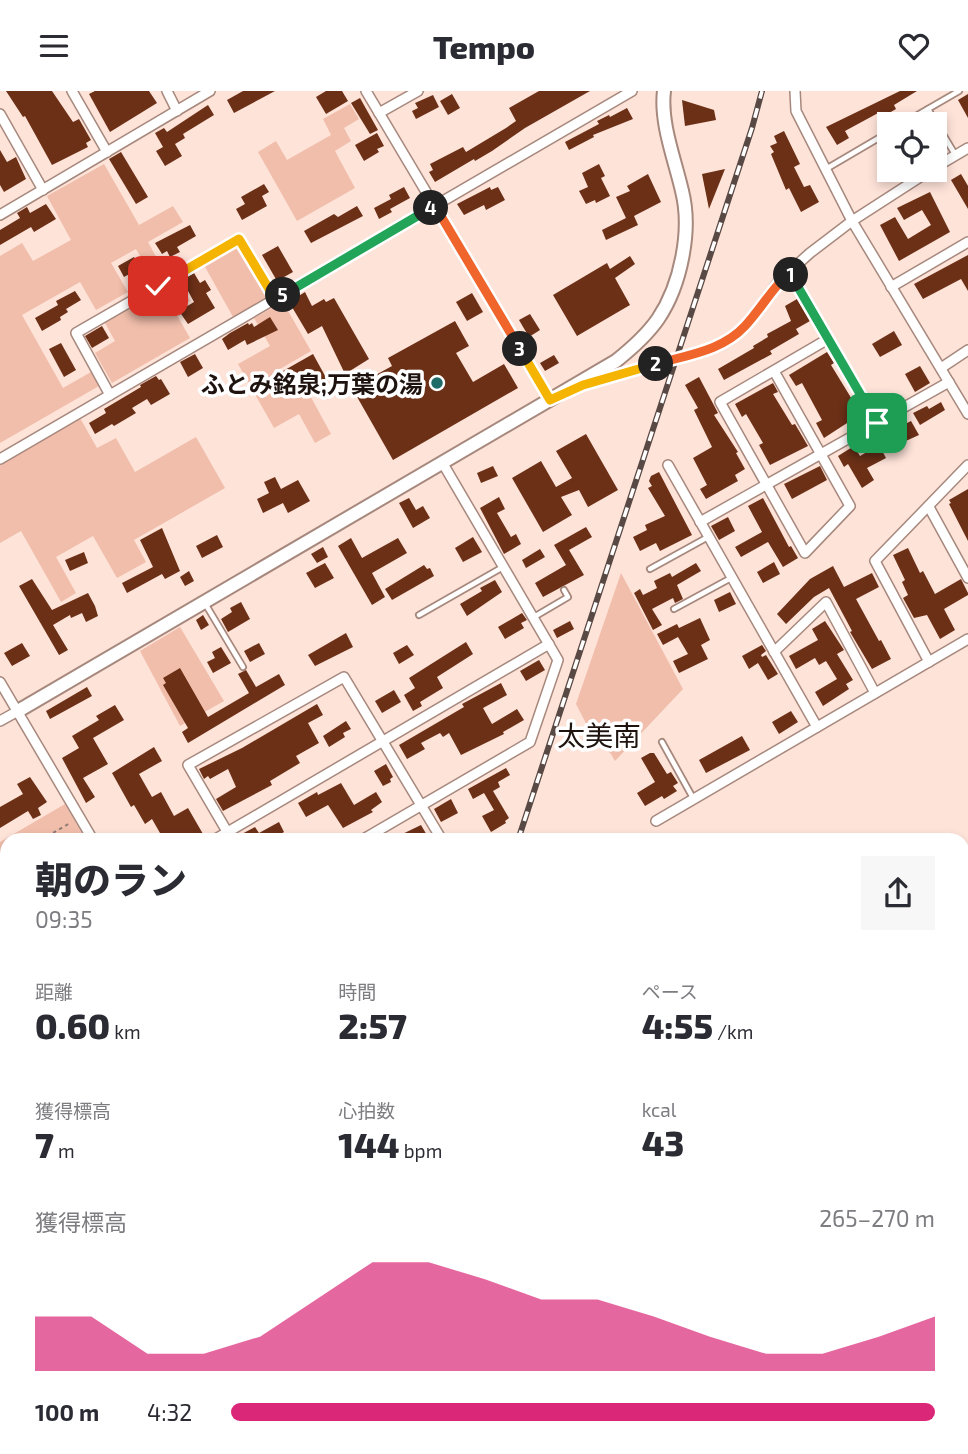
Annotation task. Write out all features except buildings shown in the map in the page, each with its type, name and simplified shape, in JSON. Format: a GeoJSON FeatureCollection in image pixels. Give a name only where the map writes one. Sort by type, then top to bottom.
{"type":"FeatureCollection","features":[{"type":"Feature","properties":{"kind":"street"},"geometry":{"type":"LineString","coordinates":[[72,91],[107,152]]}},
{"type":"Feature","properties":{"kind":"street"},"geometry":{"type":"LineString","coordinates":[[167,91],[177,111]]}},
{"type":"Feature","properties":{"kind":"street"},"geometry":{"type":"LineString","coordinates":[[0,215],[210,91]]}},
{"type":"Feature","properties":{"kind":"street"},"geometry":{"type":"LineString","coordinates":[[366,91],[550,400]]}},
{"type":"Feature","properties":{"kind":"street"},"geometry":{"type":"LineString","coordinates":[[379,113],[418,91]]}},
{"type":"Feature","properties":{"kind":"street"},"geometry":{"type":"LineString","coordinates":[[0,459],[632,91]]}},
{"type":"Feature","properties":{"kind":"street"},"geometry":{"type":"LineString","coordinates":[[0,721],[628,352],[659,318],[684,248],[686,213],[665,118],[664,91]]}},
{"type":"Feature","properties":{"kind":"street"},"geometry":{"type":"LineString","coordinates":[[795,91],[796,111],[852,221],[968,414]]}},
{"type":"Feature","properties":{"kind":"street"},"geometry":{"type":"LineString","coordinates":[[0,114],[43,190]]}},
{"type":"Feature","properties":{"kind":"street"},"geometry":{"type":"LineString","coordinates":[[947,161],[968,148]]}},
{"type":"Feature","properties":{"kind":"street"},"geometry":{"type":"LineString","coordinates":[[562,392],[720,345],[747,324],[779,281],[852,221],[913,182]]}},
{"type":"Feature","properties":{"kind":"street"},"geometry":{"type":"LineString","coordinates":[[110,395],[76,333],[239,239],[275,299]]}},
{"type":"Feature","properties":{"kind":"street"},"geometry":{"type":"LineString","coordinates":[[891,287],[968,242]]}},
{"type":"Feature","properties":{"kind":"street"},"geometry":{"type":"LineString","coordinates":[[790,272],[877,423]]}},
{"type":"Feature","properties":{"kind":"street"},"geometry":{"type":"LineString","coordinates":[[774,371],[850,506],[805,553],[720,402],[828,339]]}},
{"type":"Feature","properties":{"kind":"street"},"geometry":{"type":"LineString","coordinates":[[941,368],[968,350]]}},
{"type":"Feature","properties":{"kind":"street"},"geometry":{"type":"LineString","coordinates":[[700,522],[949,382]]}},
{"type":"Feature","properties":{"kind":"street"},"geometry":{"type":"LineString","coordinates":[[373,833],[530,742],[558,660],[442,462]]}},
{"type":"Feature","properties":{"kind":"street"},"geometry":{"type":"LineString","coordinates":[[668,465],[817,727]]}},
{"type":"Feature","properties":{"kind":"street"},"geometry":{"type":"LineString","coordinates":[[929,662],[875,561],[968,465]]}},
{"type":"Feature","properties":{"kind":"street"},"geometry":{"type":"LineString","coordinates":[[929,507],[968,578]]}},
{"type":"Feature","properties":{"kind":"street"},"geometry":{"type":"LineString","coordinates":[[774,652],[826,602],[875,693]]}},
{"type":"Feature","properties":{"kind":"street"},"geometry":{"type":"LineString","coordinates":[[656,821],[968,639]]}},
{"type":"Feature","properties":{"kind":"street"},"geometry":{"type":"LineString","coordinates":[[234,833],[549,644]]}},
{"type":"Feature","properties":{"kind":"street"},"geometry":{"type":"LineString","coordinates":[[227,833],[188,765],[344,677],[438,833]]}},
{"type":"Feature","properties":{"kind":"street"},"geometry":{"type":"LineString","coordinates":[[0,681],[89,833]]}},
{"type":"Feature","properties":{"kind":"lane"},"geometry":{"type":"LineString","coordinates":[[923,112],[959,91]]}},
{"type":"Feature","properties":{"kind":"lane"},"geometry":{"type":"LineString","coordinates":[[928,109],[956,156]]}},
{"type":"Feature","properties":{"kind":"lane"},"geometry":{"type":"LineString","coordinates":[[825,170],[877,139]]}},
{"type":"Feature","properties":{"kind":"lane"},"geometry":{"type":"LineString","coordinates":[[650,569],[709,537]]}},
{"type":"Feature","properties":{"kind":"lane"},"geometry":{"type":"LineString","coordinates":[[419,615],[503,567]]}},
{"type":"Feature","properties":{"kind":"lane"},"geometry":{"type":"LineString","coordinates":[[674,608],[732,577]]}},
{"type":"Feature","properties":{"kind":"lane"},"geometry":{"type":"LineString","coordinates":[[533,617],[568,597],[564,590]]}},
{"type":"Feature","properties":{"kind":"lane"},"geometry":{"type":"LineString","coordinates":[[204,601],[243,667]]}},
{"type":"Feature","properties":{"kind":"lane"},"geometry":{"type":"LineString","coordinates":[[662,742],[694,799]]}},
{"type":"Feature","properties":{"kind":"path"},"geometry":{"type":"LineString","coordinates":[[53,833],[80,817]]}},
{"type":"Feature","properties":{"kind":"shaded area"},"geometry":{"type":"Polygon","coordinates":[[[350,104],[359,119],[344,128],[351,141],[335,151],[355,188],[297,221],[258,152],[276,141],[287,160],[331,135],[323,119],[350,104]]]}},
{"type":"Feature","properties":{"kind":"shaded area"},"geometry":{"type":"Polygon","coordinates":[[[104,164],[139,225],[173,206],[183,222],[148,242],[165,273],[154,280],[136,249],[111,263],[128,292],[96,310],[80,282],[22,315],[63,388],[91,372],[99,386],[0,443],[0,256],[22,243],[33,261],[71,240],[47,196],[104,164]]]}},
{"type":"Feature","properties":{"kind":"shaded area"},"geometry":{"type":"Polygon","coordinates":[[[239,245],[269,297],[233,317],[204,265],[239,245]]]}},
{"type":"Feature","properties":{"kind":"shaded area"},"geometry":{"type":"Polygon","coordinates":[[[178,280],[190,301],[174,310],[190,338],[112,383],[95,353],[115,341],[104,321],[178,280]]]}},
{"type":"Feature","properties":{"kind":"shaded area"},"geometry":{"type":"Polygon","coordinates":[[[283,302],[311,351],[273,373],[287,398],[306,388],[331,434],[315,443],[299,414],[274,428],[238,364],[270,346],[254,318],[283,302]]]}},
{"type":"Feature","properties":{"kind":"shaded area"},"geometry":{"type":"Polygon","coordinates":[[[80,418],[97,448],[116,438],[135,472],[196,437],[225,488],[134,540],[146,562],[117,578],[93,536],[56,557],[76,593],[61,602],[21,531],[0,543],[0,463],[80,418]]]}},
{"type":"Feature","properties":{"kind":"shaded area"},"geometry":{"type":"Polygon","coordinates":[[[621,573],[683,689],[615,761],[593,737],[576,704],[621,573]]]}},
{"type":"Feature","properties":{"kind":"shaded area"},"geometry":{"type":"Polygon","coordinates":[[[180,627],[224,701],[180,726],[140,651],[180,627]]]}},
{"type":"Feature","properties":{"kind":"shaded area"},"geometry":{"type":"Polygon","coordinates":[[[65,804],[82,833],[15,833],[65,804]]]}},
{"type":"Feature","properties":{"kind":"railway"},"geometry":{"type":"LineString","coordinates":[[520,833],[762,91]]}},
{"type":"Feature","properties":{"kind":"place","name":"ふとみ銘泉;万葉の湯"},"geometry":{"type":"Point","coordinates":[437,383]}},
{"type":"Feature","properties":{"kind":"district","name":"太美南"},"geometry":{"type":"Point","coordinates":[599,735]}},
{"type":"Feature","properties":{"kind":"route"},"geometry":{"type":"LineString","coordinates":[[158,286],[239,239],[275,299],[435,206],[550,400],[562,392],[583,385],[720,345],[747,324],[779,281],[790,272],[877,423]]}}]}
